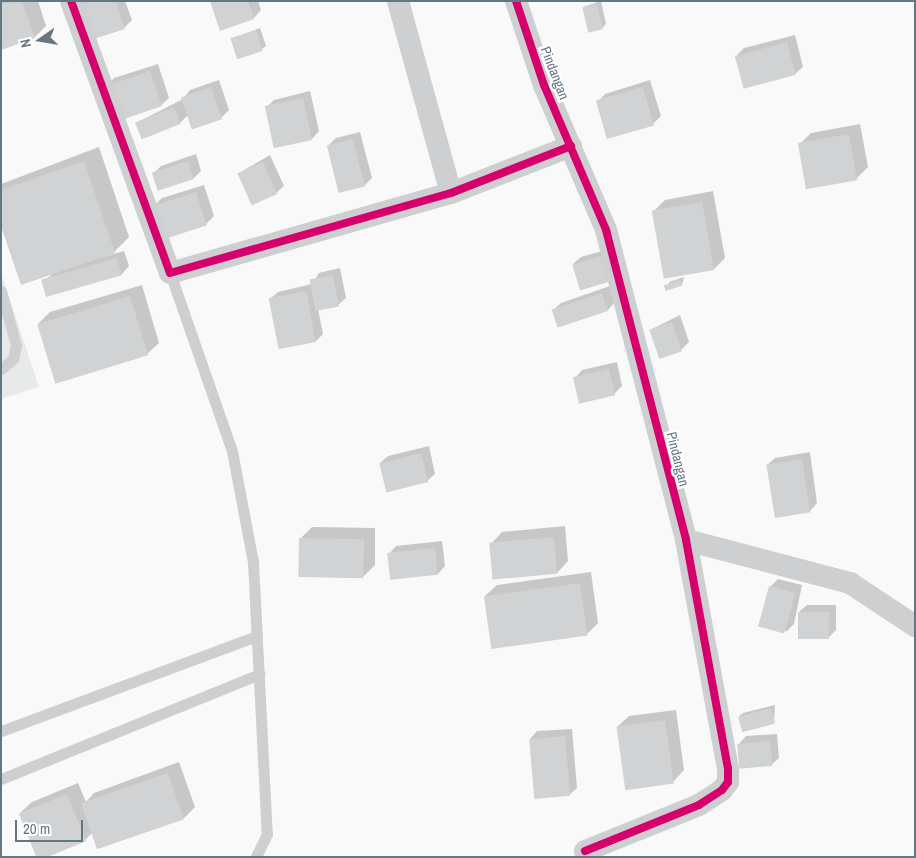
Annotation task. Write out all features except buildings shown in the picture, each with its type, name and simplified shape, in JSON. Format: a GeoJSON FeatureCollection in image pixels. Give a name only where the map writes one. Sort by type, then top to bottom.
{"type":"FeatureCollection","features":[{"type":"Feature","properties":{"kind":"street"},"geometry":{"type":"LineString","coordinates":[[71,1],[170,273],[451,193],[571,146]]}},
{"type":"Feature","properties":{"kind":"street"},"geometry":{"type":"LineString","coordinates":[[398,1],[451,193]]}},
{"type":"Feature","properties":{"kind":"street","name":"Pindangan"},"geometry":{"type":"LineString","coordinates":[[516,1],[571,146],[606,230],[686,540],[728,782],[699,805],[585,850]]}},
{"type":"Feature","properties":{"kind":"street"},"geometry":{"type":"LineString","coordinates":[[686,540],[850,583],[915,626]]}},
{"type":"Feature","properties":{"kind":"lane"},"geometry":{"type":"LineString","coordinates":[[170,273],[232,451],[253,562],[267,834],[256,857]]}},
{"type":"Feature","properties":{"kind":"lane"},"geometry":{"type":"LineString","coordinates":[[1,291],[16,345],[13,359],[1,369]]}},
{"type":"Feature","properties":{"kind":"lane"},"geometry":{"type":"LineString","coordinates":[[1,732],[258,636]]}},
{"type":"Feature","properties":{"kind":"lane"},"geometry":{"type":"LineString","coordinates":[[1,779],[259,674]]}},
{"type":"Feature","properties":{"kind":"shaded area"},"geometry":{"type":"Polygon","coordinates":[[[1,273],[39,387],[1,399],[1,273]]]}},
{"type":"Feature","properties":{"kind":"cycle path"},"geometry":{"type":"LineString","coordinates":[[71,1],[170,273],[451,193],[571,146]]}},
{"type":"Feature","properties":{"kind":"cycle path"},"geometry":{"type":"LineString","coordinates":[[516,1],[544,85],[606,230],[686,540],[728,768],[728,782],[722,790],[699,805],[585,851]]}}]}
